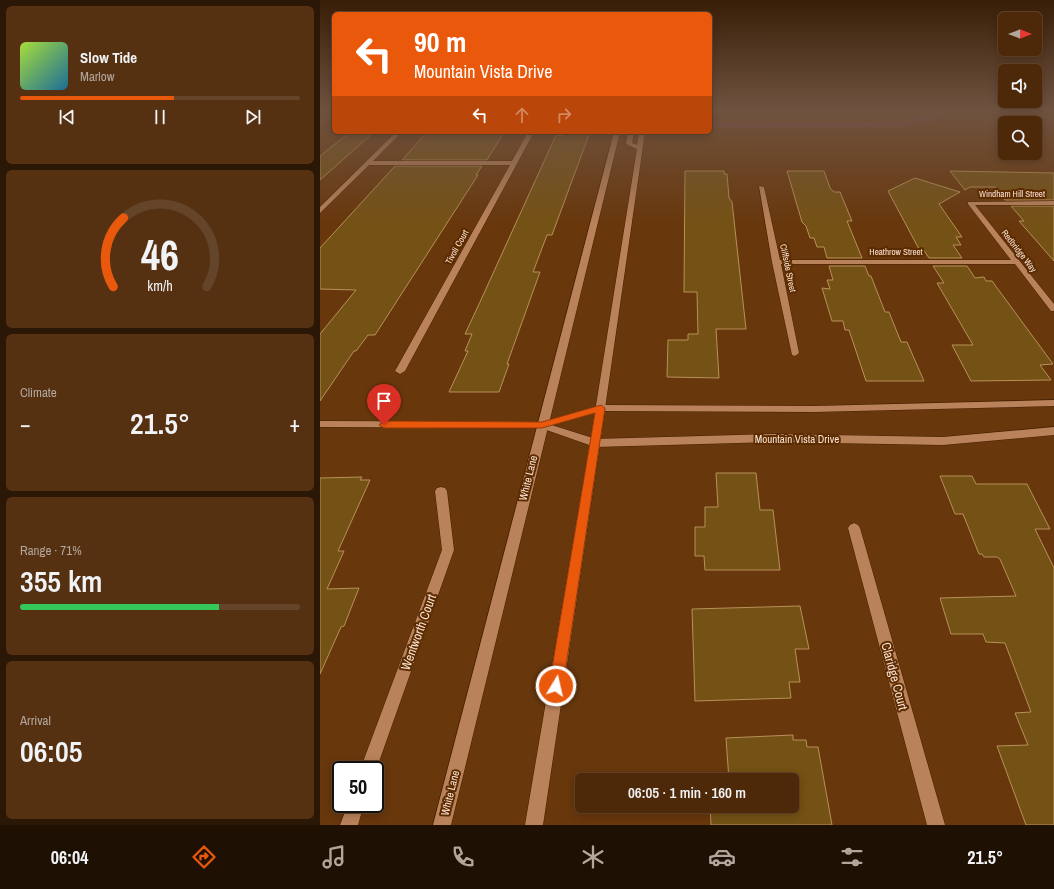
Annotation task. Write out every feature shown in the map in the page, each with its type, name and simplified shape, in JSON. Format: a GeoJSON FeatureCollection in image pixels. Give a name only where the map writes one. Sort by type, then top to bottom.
{"type":"FeatureCollection","features":[{"type":"Feature","properties":{"kind":"street"},"geometry":{"type":"LineString","coordinates":[[320,211],[384,148]]}},
{"type":"Feature","properties":{"kind":"street","name":"Tivoli Court"},"geometry":{"type":"LineString","coordinates":[[400,371],[522,148]]}},
{"type":"Feature","properties":{"kind":"street","name":"White Lane"},"geometry":{"type":"LineString","coordinates":[[442,825],[613,148]]}},
{"type":"Feature","properties":{"kind":"street"},"geometry":{"type":"LineString","coordinates":[[534,825],[601,408],[640,148]]}},
{"type":"Feature","properties":{"kind":"street"},"geometry":{"type":"LineString","coordinates":[[369,163],[514,163]]}},
{"type":"Feature","properties":{"kind":"street","name":"Cliffside Street"},"geometry":{"type":"LineString","coordinates":[[761,187],[796,353]]}},
{"type":"Feature","properties":{"kind":"street","name":"Windham Hill Street"},"geometry":{"type":"LineString","coordinates":[[970,202],[1054,203]]}},
{"type":"Feature","properties":{"kind":"street","name":"Redbridge Way"},"geometry":{"type":"LineString","coordinates":[[970,202],[1054,310]]}},
{"type":"Feature","properties":{"kind":"street","name":"Heathrow Street"},"geometry":{"type":"LineString","coordinates":[[776,262],[1016,262]]}},
{"type":"Feature","properties":{"kind":"street","name":"Mountain Vista Drive"},"geometry":{"type":"LineString","coordinates":[[320,424],[542,425],[601,408],[806,409],[1054,403]]}},
{"type":"Feature","properties":{"kind":"street","name":"Mountain Vista Drive"},"geometry":{"type":"LineString","coordinates":[[542,425],[595,443],[773,438],[943,441],[1054,431]]}},
{"type":"Feature","properties":{"kind":"street","name":"Wentworth Court"},"geometry":{"type":"LineString","coordinates":[[371,761],[448,550],[441,491]]}},
{"type":"Feature","properties":{"kind":"street","name":"Claridge Court"},"geometry":{"type":"LineString","coordinates":[[854,528],[936,825]]}},
{"type":"Feature","properties":{"kind":"street"},"geometry":{"type":"LineString","coordinates":[[349,825],[353,813]]}},
{"type":"Feature","properties":{"kind":"building"},"geometry":{"type":"Polygon","coordinates":[[[331,148],[357,148],[320,180],[320,156],[331,148]]]}},
{"type":"Feature","properties":{"kind":"building"},"geometry":{"type":"Polygon","coordinates":[[[413,148],[495,148],[487,160],[402,160],[413,148]]]}},
{"type":"Feature","properties":{"kind":"building"},"geometry":{"type":"Polygon","coordinates":[[[550,148],[584,148],[552,235],[547,235],[533,272],[540,272],[507,364],[509,364],[499,392],[449,392],[468,351],[465,351],[472,334],[465,334],[550,148]]]}},
{"type":"Feature","properties":{"kind":"building"},"geometry":{"type":"Polygon","coordinates":[[[395,166],[482,166],[476,175],[478,175],[375,335],[368,335],[356,351],[354,351],[320,401],[320,334],[356,290],[320,289],[320,248],[395,166]]]}},
{"type":"Feature","properties":{"kind":"building"},"geometry":{"type":"Polygon","coordinates":[[[685,171],[724,171],[724,174],[727,174],[729,198],[732,202],[746,329],[716,329],[719,378],[667,377],[668,340],[688,340],[688,334],[698,334],[697,292],[684,292],[685,171]]]}},
{"type":"Feature","properties":{"kind":"building"},"geometry":{"type":"Polygon","coordinates":[[[787,171],[824,171],[830,188],[834,192],[840,192],[852,221],[847,221],[862,258],[827,258],[824,247],[817,247],[814,238],[810,238],[806,226],[802,222],[787,171]]]}},
{"type":"Feature","properties":{"kind":"building"},"geometry":{"type":"Polygon","coordinates":[[[950,171],[1054,173],[1054,200],[1005,200],[995,187],[970,187],[965,190],[950,171]]]}},
{"type":"Feature","properties":{"kind":"building"},"geometry":{"type":"Polygon","coordinates":[[[915,178],[960,192],[939,204],[962,237],[956,237],[961,245],[953,245],[962,258],[929,258],[923,249],[919,249],[888,191],[915,178]]]}},
{"type":"Feature","properties":{"kind":"building"},"geometry":{"type":"Polygon","coordinates":[[[1011,206],[1054,206],[1054,261],[1019,221],[1024,221],[1011,206]]]}},
{"type":"Feature","properties":{"kind":"building"},"geometry":{"type":"Polygon","coordinates":[[[829,266],[865,266],[869,276],[871,276],[885,312],[889,312],[901,342],[907,342],[924,381],[866,381],[849,330],[845,330],[843,321],[832,321],[822,288],[830,289],[827,280],[833,280],[829,266]]]}},
{"type":"Feature","properties":{"kind":"building"},"geometry":{"type":"Polygon","coordinates":[[[933,266],[967,266],[975,278],[984,277],[986,281],[992,281],[1053,364],[1040,365],[1051,380],[971,381],[952,345],[973,345],[937,283],[944,283],[933,266]]]}},
{"type":"Feature","properties":{"kind":"building"},"geometry":{"type":"Polygon","coordinates":[[[716,473],[756,473],[760,510],[773,510],[780,570],[705,570],[704,556],[695,556],[695,527],[705,527],[705,507],[718,507],[716,473]]]}},
{"type":"Feature","properties":{"kind":"building"},"geometry":{"type":"Polygon","coordinates":[[[940,476],[972,476],[976,484],[1027,484],[1050,529],[1035,529],[1054,568],[1054,825],[1026,825],[997,746],[1028,745],[1015,713],[1031,712],[1005,643],[986,642],[983,634],[951,634],[940,598],[1016,596],[1000,559],[997,557],[984,557],[982,554],[979,554],[963,514],[955,514],[940,476]]]}},
{"type":"Feature","properties":{"kind":"building"},"geometry":{"type":"Polygon","coordinates":[[[362,477],[360,480],[370,480],[338,551],[344,551],[327,589],[359,588],[344,626],[341,627],[320,674],[320,478],[362,477]]]}},
{"type":"Feature","properties":{"kind":"building"},"geometry":{"type":"Polygon","coordinates":[[[800,606],[809,649],[795,649],[800,682],[789,682],[791,698],[695,701],[692,609],[800,606]]]}},
{"type":"Feature","properties":{"kind":"building"},"geometry":{"type":"Polygon","coordinates":[[[793,735],[793,740],[806,740],[807,747],[818,747],[832,825],[711,825],[710,813],[799,813],[799,773],[728,773],[726,738],[793,735]]]}},
{"type":"Feature","properties":{"kind":"route"},"geometry":{"type":"LineString","coordinates":[[384,425],[542,425],[601,408],[556,686]]}}]}
